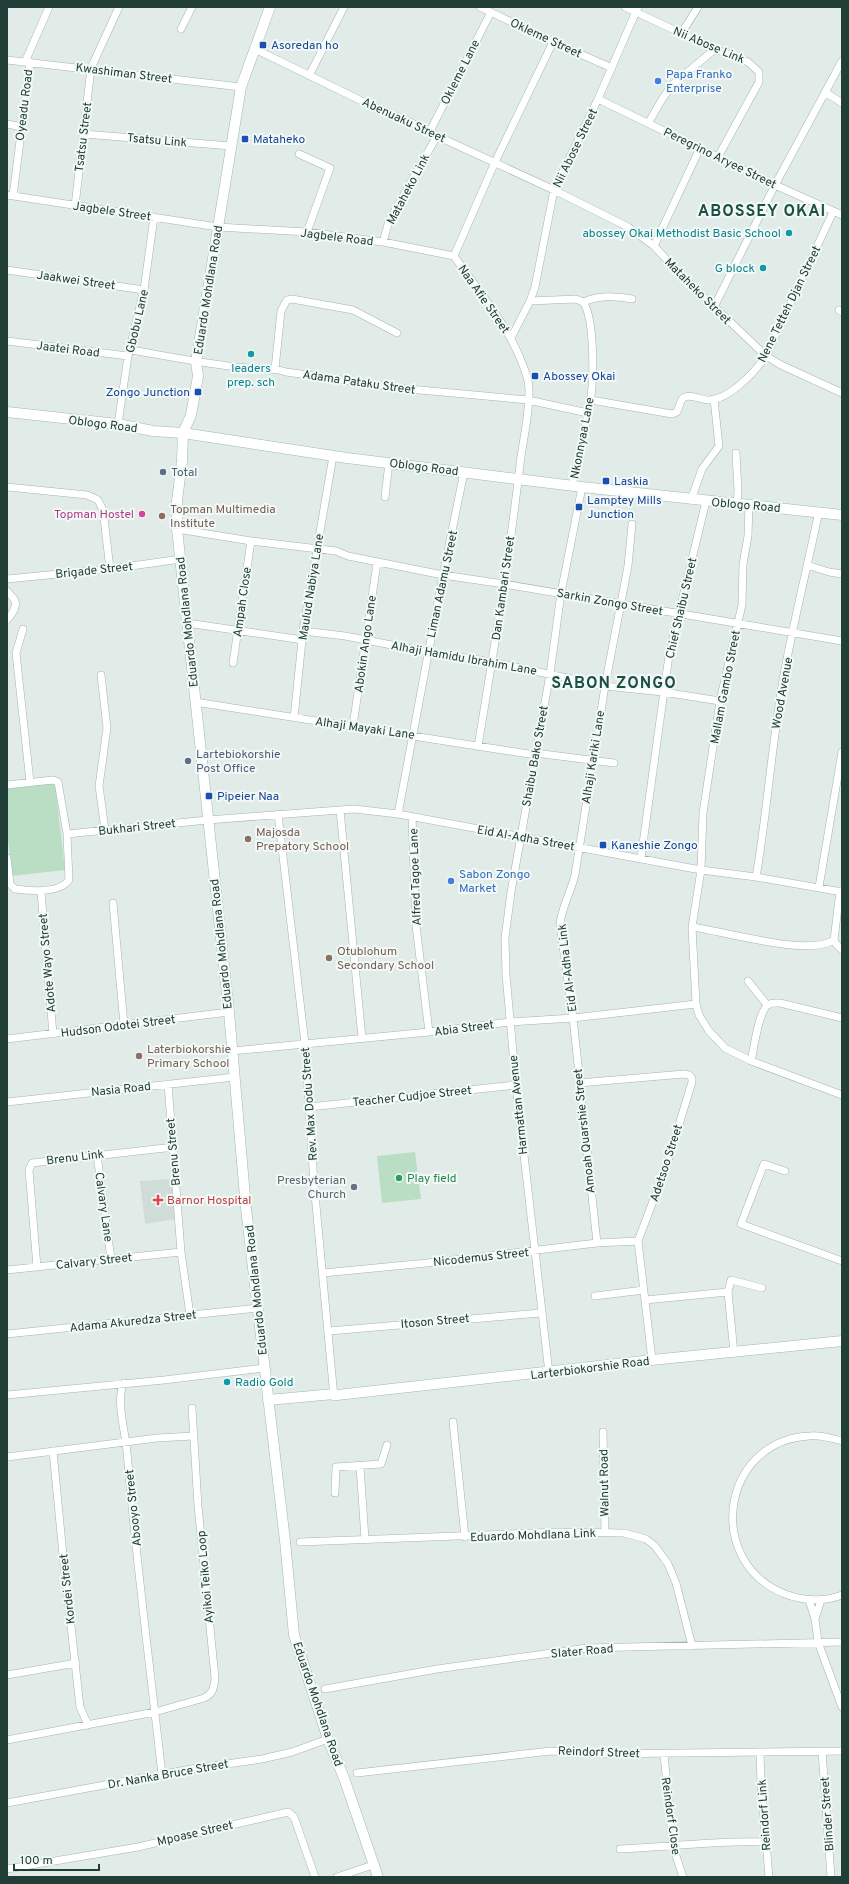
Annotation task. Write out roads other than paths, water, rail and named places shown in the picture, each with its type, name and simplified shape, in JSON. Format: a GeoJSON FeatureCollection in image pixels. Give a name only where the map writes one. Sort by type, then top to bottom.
{"type":"FeatureCollection","features":[{"type":"Feature","properties":{"kind":"main road","name":"Eduardo Mohdlana Road"},"geometry":{"type":"LineString","coordinates":[[270,7],[241,87],[196,362],[198,376],[191,415],[183,433],[182,461],[177,501],[177,529],[229,1012],[246,1208],[294,1635],[300,1659],[328,1739],[344,1778],[378,1877]]}},
{"type":"Feature","properties":{"kind":"main road","name":"Oblogo Road"},"geometry":{"type":"LineString","coordinates":[[7,412],[118,424],[389,463],[706,502],[819,511],[842,515]]}},
{"type":"Feature","properties":{"kind":"main road","name":"Larterbiokorshie Road"},"geometry":{"type":"LineString","coordinates":[[284,1401],[549,1373],[652,1360],[842,1341]]}},
{"type":"Feature","properties":{"kind":"main road"},"geometry":{"type":"LineString","coordinates":[[266,1387],[284,1401]]}},
{"type":"Feature","properties":{"kind":"main road"},"geometry":{"type":"LineString","coordinates":[[269,1407],[284,1401]]}},
{"type":"Feature","properties":{"kind":"street","name":"Oyeadu Road"},"geometry":{"type":"LineString","coordinates":[[10,195],[22,127],[27,62],[49,7]]}},
{"type":"Feature","properties":{"kind":"street","name":"Tsatsu Street"},"geometry":{"type":"LineString","coordinates":[[75,206],[91,68],[119,7]]}},
{"type":"Feature","properties":{"kind":"street"},"geometry":{"type":"LineString","coordinates":[[181,29],[192,7]]}},
{"type":"Feature","properties":{"kind":"street"},"geometry":{"type":"LineString","coordinates":[[310,74],[344,7]]}},
{"type":"Feature","properties":{"kind":"street","name":"Okleme Street"},"geometry":{"type":"LineString","coordinates":[[480,7],[612,68]]}},
{"type":"Feature","properties":{"kind":"street","name":"Nii Abose Link"},"geometry":{"type":"LineString","coordinates":[[625,7],[636,10],[681,34],[748,62],[759,72],[759,82],[718,157]]}},
{"type":"Feature","properties":{"kind":"street"},"geometry":{"type":"LineString","coordinates":[[681,34],[698,7]]}},
{"type":"Feature","properties":{"kind":"street","name":"Nii Abose Street"},"geometry":{"type":"LineString","coordinates":[[511,338],[530,301],[535,287],[554,190],[598,99],[636,10]]}},
{"type":"Feature","properties":{"kind":"street","name":"Okleme Lane"},"geometry":{"type":"LineString","coordinates":[[430,131],[491,12]]}},
{"type":"Feature","properties":{"kind":"street","name":"Naa Afie Street"},"geometry":{"type":"LineString","coordinates":[[519,478],[528,400],[528,382],[511,338],[454,256],[495,162],[553,42]]}},
{"type":"Feature","properties":{"kind":"street","name":"Abenuaku Street"},"geometry":{"type":"LineString","coordinates":[[255,49],[310,74],[368,104],[430,131],[437,136],[554,190]]}},
{"type":"Feature","properties":{"kind":"street"},"geometry":{"type":"LineString","coordinates":[[649,122],[672,85],[715,49]]}},
{"type":"Feature","properties":{"kind":"street","name":"Kwashiman Street"},"geometry":{"type":"LineString","coordinates":[[7,60],[91,68],[241,87]]}},
{"type":"Feature","properties":{"kind":"street"},"geometry":{"type":"LineString","coordinates":[[714,307],[775,185],[842,61]]}},
{"type":"Feature","properties":{"kind":"street"},"geometry":{"type":"LineString","coordinates":[[825,92],[842,103]]}},
{"type":"Feature","properties":{"kind":"street","name":"Peregrino Aryee Street"},"geometry":{"type":"LineString","coordinates":[[598,99],[649,122],[775,185],[842,216]]}},
{"type":"Feature","properties":{"kind":"street"},"geometry":{"type":"LineString","coordinates":[[7,124],[22,127]]}},
{"type":"Feature","properties":{"kind":"street","name":"Tsatsu Link"},"geometry":{"type":"LineString","coordinates":[[84,134],[231,146]]}},
{"type":"Feature","properties":{"kind":"street","name":"Mataheko Link"},"geometry":{"type":"LineString","coordinates":[[383,242],[389,221],[437,136]]}},
{"type":"Feature","properties":{"kind":"street"},"geometry":{"type":"LineString","coordinates":[[654,246],[700,148]]}},
{"type":"Feature","properties":{"kind":"street"},"geometry":{"type":"LineString","coordinates":[[300,154],[330,168],[307,232]]}},
{"type":"Feature","properties":{"kind":"street","name":"Mataheko Street"},"geometry":{"type":"LineString","coordinates":[[554,190],[628,227],[654,246],[682,276],[766,356],[781,366],[842,393]]}},
{"type":"Feature","properties":{"kind":"street","name":"Jagbele Street"},"geometry":{"type":"LineString","coordinates":[[10,195],[218,227]]}},
{"type":"Feature","properties":{"kind":"street","name":"Nene Tetteh Djan Street"},"geometry":{"type":"LineString","coordinates":[[714,399],[731,391],[757,370],[766,356],[833,212]]}},
{"type":"Feature","properties":{"kind":"street","name":"Gbobu Lane"},"geometry":{"type":"LineString","coordinates":[[118,424],[130,353],[144,290],[154,217]]}},
{"type":"Feature","properties":{"kind":"street","name":"Jagbele Road"},"geometry":{"type":"LineString","coordinates":[[218,227],[307,232],[383,242],[454,256]]}},
{"type":"Feature","properties":{"kind":"street","name":"Jaakwei Street"},"geometry":{"type":"LineString","coordinates":[[7,270],[144,290]]}},
{"type":"Feature","properties":{"kind":"street"},"geometry":{"type":"LineString","coordinates":[[530,301],[576,299],[583,302],[597,297],[612,296],[632,299]]}},
{"type":"Feature","properties":{"kind":"street"},"geometry":{"type":"LineString","coordinates":[[275,369],[281,311],[287,300],[292,299],[353,310],[397,333]]}},
{"type":"Feature","properties":{"kind":"street","name":"Nkonnyaa Lane"},"geometry":{"type":"LineString","coordinates":[[577,486],[591,400],[592,342],[587,310],[583,302]]}},
{"type":"Feature","properties":{"kind":"street","name":"Jaatei Road"},"geometry":{"type":"LineString","coordinates":[[7,341],[130,353]]}},
{"type":"Feature","properties":{"kind":"street","name":"Adama Pataku Street"},"geometry":{"type":"LineString","coordinates":[[130,353],[245,368],[275,369],[286,372],[398,388],[528,400],[588,413]]}},
{"type":"Feature","properties":{"kind":"street"},"geometry":{"type":"LineString","coordinates":[[591,400],[672,414],[677,412],[681,400],[686,396],[707,400],[714,399],[719,446],[702,468],[691,500]]}},
{"type":"Feature","properties":{"kind":"street"},"geometry":{"type":"LineString","coordinates":[[736,453],[738,491],[737,504]]}},
{"type":"Feature","properties":{"kind":"street","name":"Maulud Nabiya Lane"},"geometry":{"type":"LineString","coordinates":[[294,718],[304,631],[333,456]]}},
{"type":"Feature","properties":{"kind":"street"},"geometry":{"type":"LineString","coordinates":[[384,497],[389,463]]}},
{"type":"Feature","properties":{"kind":"street","name":"Liman Adamu Street"},"geometry":{"type":"LineString","coordinates":[[398,814],[428,652],[464,472]]}},
{"type":"Feature","properties":{"kind":"street","name":"Dan Kambari Street"},"geometry":{"type":"LineString","coordinates":[[478,746],[504,584],[519,478]]}},
{"type":"Feature","properties":{"kind":"street","name":"Shaibu Bako Street"},"geometry":{"type":"LineString","coordinates":[[522,836],[550,674],[577,486]]}},
{"type":"Feature","properties":{"kind":"street"},"geometry":{"type":"LineString","coordinates":[[7,487],[87,495],[98,500],[103,510],[110,569]]}},
{"type":"Feature","properties":{"kind":"street","name":"Chief Shaibu Street"},"geometry":{"type":"LineString","coordinates":[[641,858],[663,692],[678,614],[706,502]]}},
{"type":"Feature","properties":{"kind":"street","name":"Mallam Gambo Street"},"geometry":{"type":"LineString","coordinates":[[696,1004],[692,927],[701,870],[703,813],[720,701],[742,605],[743,564],[748,536],[750,506]]}},
{"type":"Feature","properties":{"kind":"street","name":"Wood Avenue"},"geometry":{"type":"LineString","coordinates":[[756,877],[765,829],[775,734],[785,669],[819,511]]}},
{"type":"Feature","properties":{"kind":"street","name":"Alhaji Kariki Lane"},"geometry":{"type":"LineString","coordinates":[[578,848],[605,686],[628,566],[632,524]]}},
{"type":"Feature","properties":{"kind":"street","name":"Sarkin Zongo Street"},"geometry":{"type":"LineString","coordinates":[[177,529],[252,541],[336,550],[348,556],[377,563],[793,632],[842,642]]}},
{"type":"Feature","properties":{"kind":"street","name":"Ampah Close"},"geometry":{"type":"LineString","coordinates":[[233,663],[252,541]]}},
{"type":"Feature","properties":{"kind":"street","name":"Brigade Street"},"geometry":{"type":"LineString","coordinates":[[7,579],[110,569],[181,559]]}},
{"type":"Feature","properties":{"kind":"street","name":"Abokin Ango Lane"},"geometry":{"type":"LineString","coordinates":[[353,726],[377,563]]}},
{"type":"Feature","properties":{"kind":"street"},"geometry":{"type":"LineString","coordinates":[[808,565],[821,570],[842,574]]}},
{"type":"Feature","properties":{"kind":"street"},"geometry":{"type":"LineString","coordinates":[[7,591],[15,599],[15,609],[8,616]]}},
{"type":"Feature","properties":{"kind":"street"},"geometry":{"type":"LineString","coordinates":[[187,623],[303,640]]}},
{"type":"Feature","properties":{"kind":"street"},"geometry":{"type":"LineString","coordinates":[[23,629],[16,653],[30,782]]}},
{"type":"Feature","properties":{"kind":"street","name":"Alhaji Hamidu Ibrahim Lane"},"geometry":{"type":"LineString","coordinates":[[304,631],[345,636],[428,652],[492,662],[605,686],[663,692],[720,701]]}},
{"type":"Feature","properties":{"kind":"street"},"geometry":{"type":"LineString","coordinates":[[100,675],[107,728],[99,786],[106,830]]}},
{"type":"Feature","properties":{"kind":"street","name":"Alhaji Mayaki Lane"},"geometry":{"type":"LineString","coordinates":[[195,702],[478,746],[593,762],[614,763]]}},
{"type":"Feature","properties":{"kind":"street"},"geometry":{"type":"LineString","coordinates":[[819,887],[842,752]]}},
{"type":"Feature","properties":{"kind":"street"},"geometry":{"type":"LineString","coordinates":[[7,785],[53,780],[58,782],[66,834],[69,880],[66,884],[41,892],[11,888],[7,858]]}},
{"type":"Feature","properties":{"kind":"street","name":"Eid Al-Adha Street"},"geometry":{"type":"LineString","coordinates":[[208,820],[354,809],[398,814],[701,870],[756,877],[841,891]]}},
{"type":"Feature","properties":{"kind":"street"},"geometry":{"type":"LineString","coordinates":[[340,810],[362,1038]]}},
{"type":"Feature","properties":{"kind":"street","name":"Rev. Max Dodu Street"},"geometry":{"type":"LineString","coordinates":[[278,814],[305,1044],[314,1184],[335,1395]]}},
{"type":"Feature","properties":{"kind":"street","name":"Alfred Tagoe Lane"},"geometry":{"type":"LineString","coordinates":[[412,817],[416,926],[429,1032]]}},
{"type":"Feature","properties":{"kind":"street","name":"Bukhari Street"},"geometry":{"type":"LineString","coordinates":[[66,834],[208,820]]}},
{"type":"Feature","properties":{"kind":"street","name":"Harmattan Avenue"},"geometry":{"type":"LineString","coordinates":[[522,836],[511,892],[505,938],[506,975],[516,1085],[549,1373]]}},
{"type":"Feature","properties":{"kind":"street","name":"Eid Al-Adha Link"},"geometry":{"type":"LineString","coordinates":[[573,1018],[560,925],[562,912],[572,885],[578,848]]}},
{"type":"Feature","properties":{"kind":"street"},"geometry":{"type":"LineString","coordinates":[[841,891],[834,940],[842,950]]}},
{"type":"Feature","properties":{"kind":"street","name":"Adote Wayo Street"},"geometry":{"type":"LineString","coordinates":[[41,892],[53,1034]]}},
{"type":"Feature","properties":{"kind":"street"},"geometry":{"type":"LineString","coordinates":[[113,903],[124,1025]]}},
{"type":"Feature","properties":{"kind":"street"},"geometry":{"type":"LineString","coordinates":[[692,927],[719,931],[745,938],[792,945],[826,944],[834,940]]}},
{"type":"Feature","properties":{"kind":"street"},"geometry":{"type":"LineString","coordinates":[[748,981],[766,1005]]}},
{"type":"Feature","properties":{"kind":"street"},"geometry":{"type":"LineString","coordinates":[[766,1005],[780,1003],[842,1018]]}},
{"type":"Feature","properties":{"kind":"street"},"geometry":{"type":"LineString","coordinates":[[696,1004],[699,1015],[716,1040],[725,1048],[751,1061],[842,1095]]}},
{"type":"Feature","properties":{"kind":"street","name":"Abia Street"},"geometry":{"type":"LineString","coordinates":[[232,1051],[429,1032],[510,1022],[573,1018],[696,1004]]}},
{"type":"Feature","properties":{"kind":"street"},"geometry":{"type":"LineString","coordinates":[[751,1061],[761,1015],[766,1005]]}},
{"type":"Feature","properties":{"kind":"street","name":"Hudson Odotei Street"},"geometry":{"type":"LineString","coordinates":[[7,1039],[229,1012]]}},
{"type":"Feature","properties":{"kind":"street","name":"Amoah Quarshie Street"},"geometry":{"type":"LineString","coordinates":[[573,1018],[597,1243]]}},
{"type":"Feature","properties":{"kind":"street","name":"Adetsoo Street"},"geometry":{"type":"LineString","coordinates":[[579,1082],[684,1074],[689,1075],[692,1078],[667,1164],[638,1241],[652,1360]]}},
{"type":"Feature","properties":{"kind":"street","name":"Nasia Road"},"geometry":{"type":"LineString","coordinates":[[7,1102],[235,1077]]}},
{"type":"Feature","properties":{"kind":"street","name":"Brenu Street"},"geometry":{"type":"LineString","coordinates":[[168,1084],[182,1252],[190,1315]]}},
{"type":"Feature","properties":{"kind":"street","name":"Teacher Cudjoe Street"},"geometry":{"type":"LineString","coordinates":[[309,1107],[516,1085]]}},
{"type":"Feature","properties":{"kind":"street","name":"Brenu Link"},"geometry":{"type":"LineString","coordinates":[[37,1267],[29,1175],[30,1166],[36,1162],[174,1147]]}},
{"type":"Feature","properties":{"kind":"street","name":"Calvary Lane"},"geometry":{"type":"LineString","coordinates":[[97,1155],[111,1259]]}},
{"type":"Feature","properties":{"kind":"street"},"geometry":{"type":"LineString","coordinates":[[785,1172],[764,1164],[741,1224],[842,1261]]}},
{"type":"Feature","properties":{"kind":"street","name":"Nicodemus Street"},"geometry":{"type":"LineString","coordinates":[[323,1273],[535,1251],[597,1243],[638,1241]]}},
{"type":"Feature","properties":{"kind":"street","name":"Calvary Street"},"geometry":{"type":"LineString","coordinates":[[7,1270],[182,1252]]}},
{"type":"Feature","properties":{"kind":"street"},"geometry":{"type":"LineString","coordinates":[[734,1353],[728,1292],[731,1280],[762,1288]]}},
{"type":"Feature","properties":{"kind":"street"},"geometry":{"type":"LineString","coordinates":[[595,1296],[644,1290]]}},
{"type":"Feature","properties":{"kind":"street"},"geometry":{"type":"LineString","coordinates":[[645,1300],[728,1292]]}},
{"type":"Feature","properties":{"kind":"street","name":"Adama Akuredza Street"},"geometry":{"type":"LineString","coordinates":[[7,1334],[258,1308]]}},
{"type":"Feature","properties":{"kind":"street","name":"Itoson Street"},"geometry":{"type":"LineString","coordinates":[[329,1331],[541,1313]]}},
{"type":"Feature","properties":{"kind":"street"},"geometry":{"type":"LineString","coordinates":[[7,1395],[264,1368]]}},
{"type":"Feature","properties":{"kind":"street","name":"Abooyo Street"},"geometry":{"type":"LineString","coordinates":[[124,1383],[121,1388],[121,1397],[132,1514],[162,1775]]}},
{"type":"Feature","properties":{"kind":"street"},"geometry":{"type":"LineString","coordinates":[[7,1457],[126,1442],[193,1436],[192,1408]]}},
{"type":"Feature","properties":{"kind":"street"},"geometry":{"type":"LineString","coordinates":[[453,1422],[464,1537]]}},
{"type":"Feature","properties":{"kind":"street","name":"Walnut Road"},"geometry":{"type":"LineString","coordinates":[[603,1432],[605,1533]]}},
{"type":"Feature","properties":{"kind":"street","name":"Ayikoi Teiko Loop"},"geometry":{"type":"LineString","coordinates":[[7,1740],[155,1712],[210,1695],[213,1691],[215,1678],[193,1436]]}},
{"type":"Feature","properties":{"kind":"street"},"geometry":{"type":"LineString","coordinates":[[842,1441],[822,1436],[809,1436],[782,1442],[766,1451],[753,1463],[740,1482],[735,1496],[732,1523],[736,1542],[743,1560],[763,1582],[792,1597],[809,1600],[821,1600],[842,1595]]}},
{"type":"Feature","properties":{"kind":"street"},"geometry":{"type":"LineString","coordinates":[[335,1493],[336,1467],[381,1464],[387,1445]]}},
{"type":"Feature","properties":{"kind":"street","name":"Kordei Street"},"geometry":{"type":"LineString","coordinates":[[53,1451],[80,1707],[88,1725]]}},
{"type":"Feature","properties":{"kind":"street"},"geometry":{"type":"LineString","coordinates":[[360,1466],[365,1539]]}},
{"type":"Feature","properties":{"kind":"street","name":"Eduardo Mohdlana Link"},"geometry":{"type":"LineString","coordinates":[[300,1542],[464,1537],[559,1532],[624,1533],[646,1539],[655,1546],[668,1564],[676,1584],[692,1646]]}},
{"type":"Feature","properties":{"kind":"street"},"geometry":{"type":"LineString","coordinates":[[809,1600],[815,1619],[818,1642],[842,1708]]}},
{"type":"Feature","properties":{"kind":"street"},"geometry":{"type":"LineString","coordinates":[[815,1619],[821,1600]]}},
{"type":"Feature","properties":{"kind":"street","name":"Slater Road"},"geometry":{"type":"LineString","coordinates":[[325,1689],[437,1669],[587,1648],[842,1642]]}},
{"type":"Feature","properties":{"kind":"street"},"geometry":{"type":"LineString","coordinates":[[7,1675],[76,1664]]}},
{"type":"Feature","properties":{"kind":"street","name":"Dr. Nanka Bruce Street"},"geometry":{"type":"LineString","coordinates":[[7,1803],[273,1757],[328,1739]]}},
{"type":"Feature","properties":{"kind":"street","name":"Reindorf Street"},"geometry":{"type":"LineString","coordinates":[[357,1773],[551,1750],[599,1754],[842,1751]]}},
{"type":"Feature","properties":{"kind":"street","name":"Blinder Street"},"geometry":{"type":"LineString","coordinates":[[822,1751],[831,1877]]}},
{"type":"Feature","properties":{"kind":"street","name":"Reindorf Link"},"geometry":{"type":"LineString","coordinates":[[760,1752],[761,1784],[769,1877]]}},
{"type":"Feature","properties":{"kind":"street","name":"Reindorf Close"},"geometry":{"type":"LineString","coordinates":[[664,1754],[673,1847],[683,1877]]}},
{"type":"Feature","properties":{"kind":"street","name":"Mpoase Street"},"geometry":{"type":"LineString","coordinates":[[7,1869],[131,1848],[288,1812],[294,1817],[315,1877]]}},
{"type":"Feature","properties":{"kind":"street"},"geometry":{"type":"LineString","coordinates":[[620,1849],[673,1847],[725,1842],[766,1842]]}},
{"type":"Feature","properties":{"kind":"street"},"geometry":{"type":"LineString","coordinates":[[336,1877],[374,1865]]}},
{"type":"Feature","properties":{"kind":"place","name":"Asoredan ho"},"geometry":{"type":"Point","coordinates":[263,45]}},
{"type":"Feature","properties":{"kind":"place","name":"Papa Franko Enterprise"},"geometry":{"type":"Point","coordinates":[658,81]}},
{"type":"Feature","properties":{"kind":"place","name":"Mataheko"},"geometry":{"type":"Point","coordinates":[245,139]}},
{"type":"Feature","properties":{"kind":"place","name":"abossey Okai Methodist Basic School"},"geometry":{"type":"Point","coordinates":[789,233]}},
{"type":"Feature","properties":{"kind":"place","name":"G block"},"geometry":{"type":"Point","coordinates":[763,268]}},
{"type":"Feature","properties":{"kind":"place","name":"leaders prep. sch"},"geometry":{"type":"Point","coordinates":[251,354]}},
{"type":"Feature","properties":{"kind":"place","name":"Abossey Okai"},"geometry":{"type":"Point","coordinates":[535,376]}},
{"type":"Feature","properties":{"kind":"place","name":"Zongo Junction"},"geometry":{"type":"Point","coordinates":[198,392]}},
{"type":"Feature","properties":{"kind":"place","name":"Total"},"geometry":{"type":"Point","coordinates":[163,472]}},
{"type":"Feature","properties":{"kind":"place","name":"Laskia"},"geometry":{"type":"Point","coordinates":[606,481]}},
{"type":"Feature","properties":{"kind":"place","name":"Lamptey Mills Junction"},"geometry":{"type":"Point","coordinates":[579,507]}},
{"type":"Feature","properties":{"kind":"place","name":"Topman Hostel"},"geometry":{"type":"Point","coordinates":[142,514]}},
{"type":"Feature","properties":{"kind":"place","name":"Topman Multimedia Institute"},"geometry":{"type":"Point","coordinates":[162,516]}},
{"type":"Feature","properties":{"kind":"place","name":"Lartebiokorshie Post Office"},"geometry":{"type":"Point","coordinates":[188,761]}},
{"type":"Feature","properties":{"kind":"place","name":"Pipeier Naa"},"geometry":{"type":"Point","coordinates":[209,796]}},
{"type":"Feature","properties":{"kind":"place","name":"Majosda Prepatory School"},"geometry":{"type":"Point","coordinates":[248,839]}},
{"type":"Feature","properties":{"kind":"place","name":"Kaneshie Zongo"},"geometry":{"type":"Point","coordinates":[603,845]}},
{"type":"Feature","properties":{"kind":"place","name":"Sabon Zongo Market"},"geometry":{"type":"Point","coordinates":[451,881]}},
{"type":"Feature","properties":{"kind":"place","name":"Otublohum Secondary School"},"geometry":{"type":"Point","coordinates":[329,958]}},
{"type":"Feature","properties":{"kind":"place","name":"Laterbiokorshie Primary School"},"geometry":{"type":"Point","coordinates":[139,1056]}},
{"type":"Feature","properties":{"kind":"place","name":"Play field"},"geometry":{"type":"Point","coordinates":[399,1178]}},
{"type":"Feature","properties":{"kind":"place","name":"Presbyterian Church"},"geometry":{"type":"Point","coordinates":[354,1187]}},
{"type":"Feature","properties":{"kind":"place","name":"Barnor Hospital"},"geometry":{"type":"Point","coordinates":[158,1200]}},
{"type":"Feature","properties":{"kind":"place","name":"Radio Gold"},"geometry":{"type":"Point","coordinates":[227,1382]}},
{"type":"Feature","properties":{"kind":"district","name":"ABOSSEY OKAI"},"geometry":{"type":"Point","coordinates":[762,210]}},
{"type":"Feature","properties":{"kind":"district","name":"SABON ZONGO"},"geometry":{"type":"Point","coordinates":[614,682]}}]}
